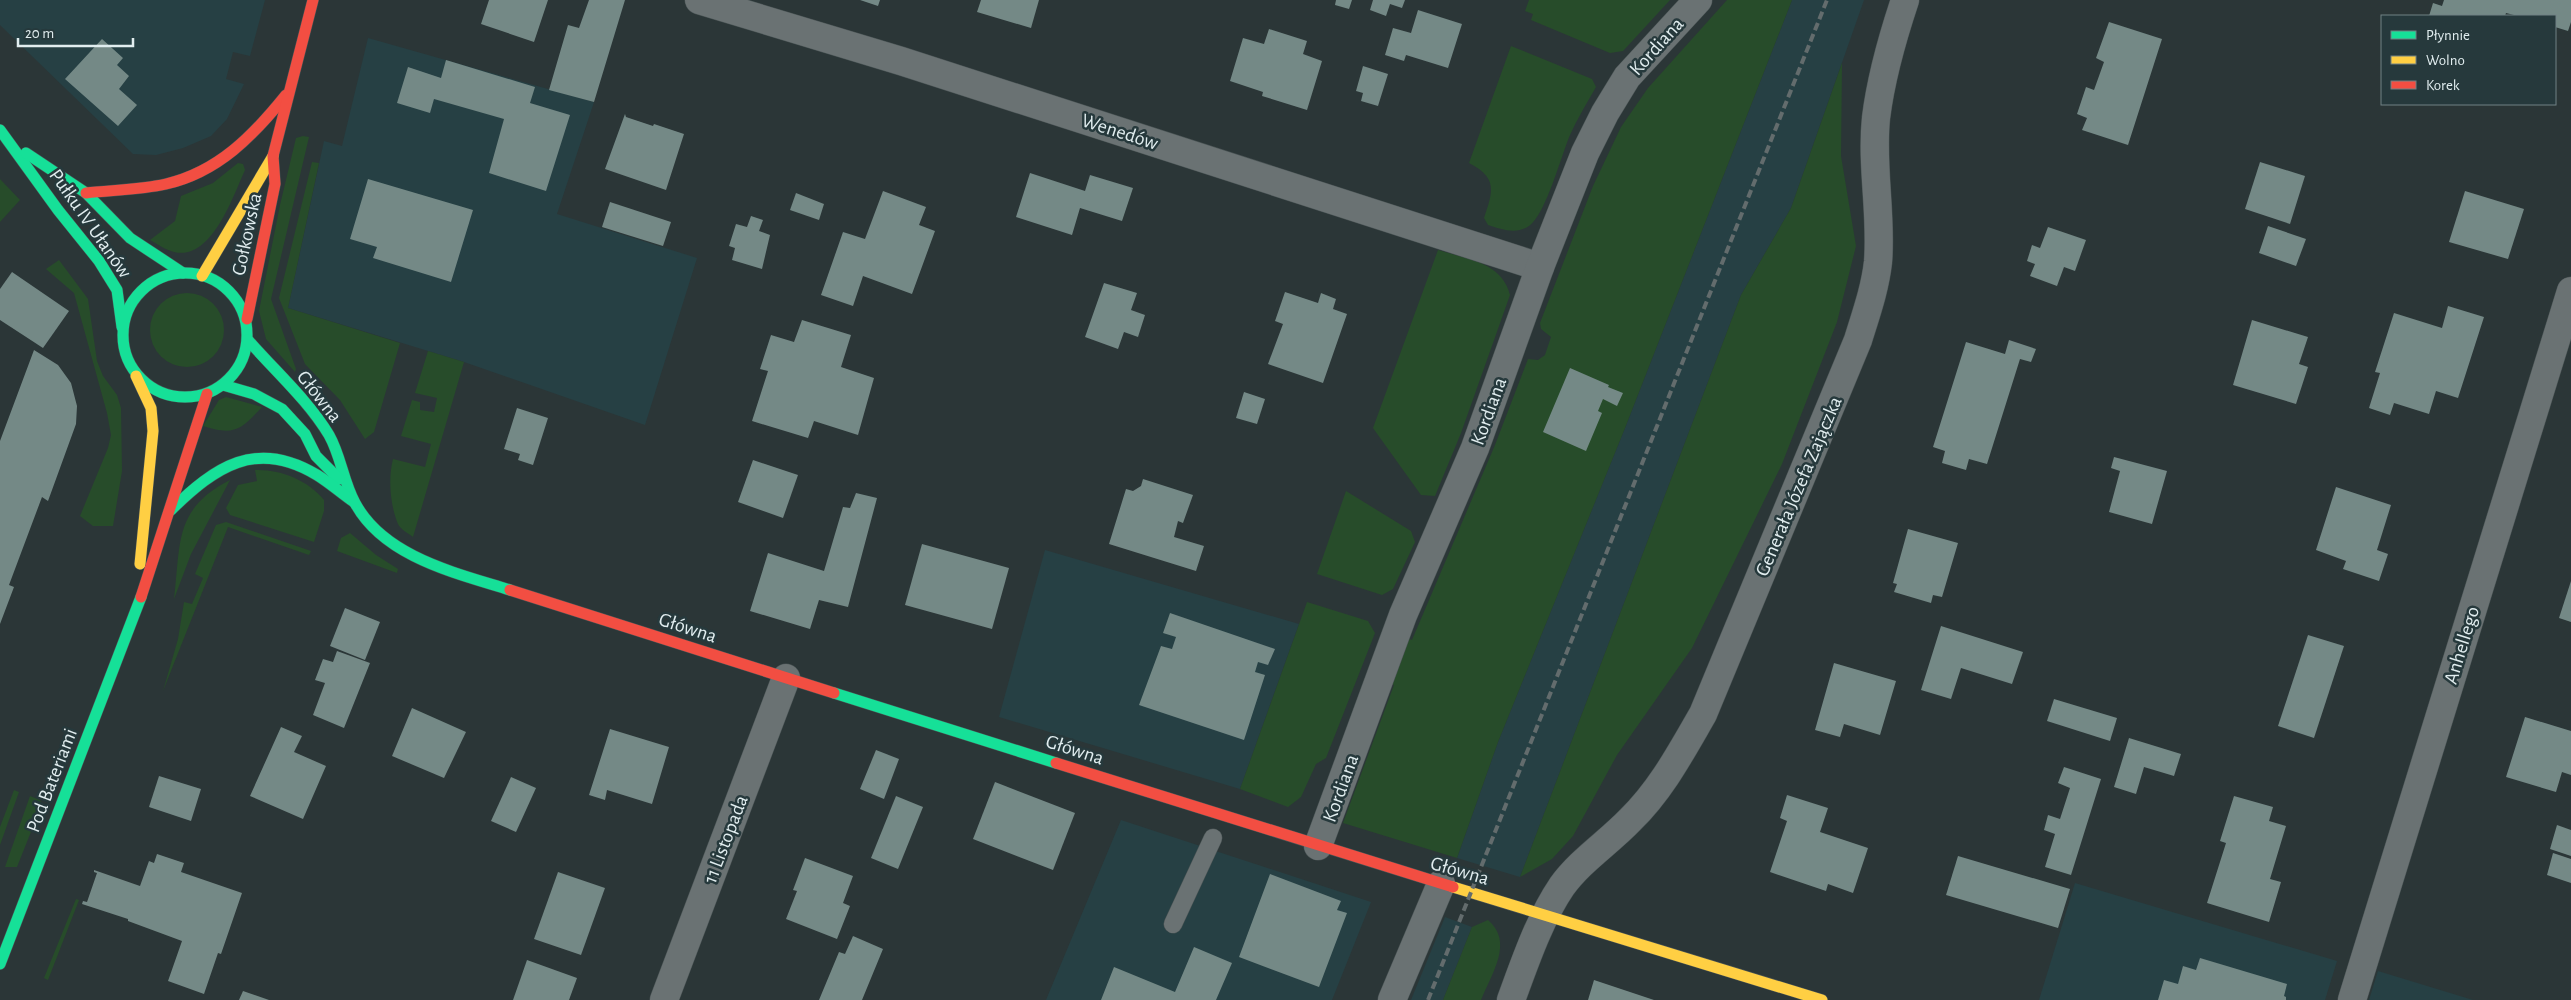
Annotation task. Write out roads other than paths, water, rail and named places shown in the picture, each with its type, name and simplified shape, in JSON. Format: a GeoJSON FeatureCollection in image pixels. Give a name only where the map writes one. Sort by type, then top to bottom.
{"type":"FeatureCollection","features":[{"type":"Feature","properties":{"kind":"street","name":"Gołkowska"},"geometry":{"type":"LineString","coordinates":[[246,320],[275,184],[273,156],[313,0]]}},
{"type":"Feature","properties":{"kind":"street","name":"Wenedów"},"geometry":{"type":"LineString","coordinates":[[699,0],[901,61],[1540,267]]}},
{"type":"Feature","properties":{"kind":"street","name":"Kordiana"},"geometry":{"type":"LineString","coordinates":[[1318,846],[1403,615],[1474,448],[1562,209],[1605,113],[1627,76],[1698,0]]}},
{"type":"Feature","properties":{"kind":"street","name":"Generała Józefa Zajączka"},"geometry":{"type":"LineString","coordinates":[[1511,1000],[1534,938],[1562,887],[1579,866],[1630,821],[1648,800],[1673,766],[1703,714],[1858,340],[1873,292],[1878,261],[1874,162],[1876,119],[1887,54],[1905,0]]}},
{"type":"Feature","properties":{"kind":"street"},"geometry":{"type":"LineString","coordinates":[[86,193],[166,184],[200,173],[224,160],[241,146],[291,88]]}},
{"type":"Feature","properties":{"kind":"street","name":"Pułku IV Ułanów"},"geometry":{"type":"LineString","coordinates":[[0,130],[58,210],[99,261],[117,290],[123,333]]}},
{"type":"Feature","properties":{"kind":"street","name":"Pułku IV Ułanów"},"geometry":{"type":"LineString","coordinates":[[10,142],[86,193],[130,238],[183,273]]}},
{"type":"Feature","properties":{"kind":"street","name":"Gołkowska"},"geometry":{"type":"LineString","coordinates":[[202,276],[218,252],[255,180],[273,156]]}},
{"type":"Feature","properties":{"kind":"street"},"geometry":{"type":"LineString","coordinates":[[183,273],[221,282],[232,293],[246,320],[248,340],[238,371],[223,385],[207,394],[185,396],[169,394],[149,386],[136,376],[127,361],[123,348],[125,316],[142,289],[158,280],[183,273]]}},
{"type":"Feature","properties":{"kind":"street","name":"Anhellego"},"geometry":{"type":"LineString","coordinates":[[2352,1000],[2571,290]]}},
{"type":"Feature","properties":{"kind":"street","name":"Główna"},"geometry":{"type":"LineString","coordinates":[[248,340],[296,392],[330,436],[346,485],[354,502],[375,530],[398,548],[417,558],[468,577],[1318,846],[1822,1000]]}},
{"type":"Feature","properties":{"kind":"street","name":"Pod Bateriami"},"geometry":{"type":"LineString","coordinates":[[136,376],[151,408],[152,431],[151,467],[136,610]]}},
{"type":"Feature","properties":{"kind":"street","name":"Główna"},"geometry":{"type":"LineString","coordinates":[[223,385],[254,394],[282,409],[305,434],[316,456],[346,485]]}},
{"type":"Feature","properties":{"kind":"street","name":"Pod Bateriami"},"geometry":{"type":"LineString","coordinates":[[0,964],[136,610],[170,511],[191,435],[207,394]]}},
{"type":"Feature","properties":{"kind":"street"},"geometry":{"type":"LineString","coordinates":[[170,511],[200,480],[227,463],[255,457],[277,460],[304,468],[354,502]]}},
{"type":"Feature","properties":{"kind":"street","name":"11 Listopada"},"geometry":{"type":"LineString","coordinates":[[664,1000],[786,678]]}},
{"type":"Feature","properties":{"kind":"street"},"geometry":{"type":"LineString","coordinates":[[1392,1000],[1441,884]]}},
{"type":"Feature","properties":{"kind":"lane"},"geometry":{"type":"LineString","coordinates":[[1172,924],[1213,838]]}},
{"type":"Feature","properties":{"kind":"railway"},"geometry":{"type":"LineString","coordinates":[[1428,1000],[1827,0]]}}]}
